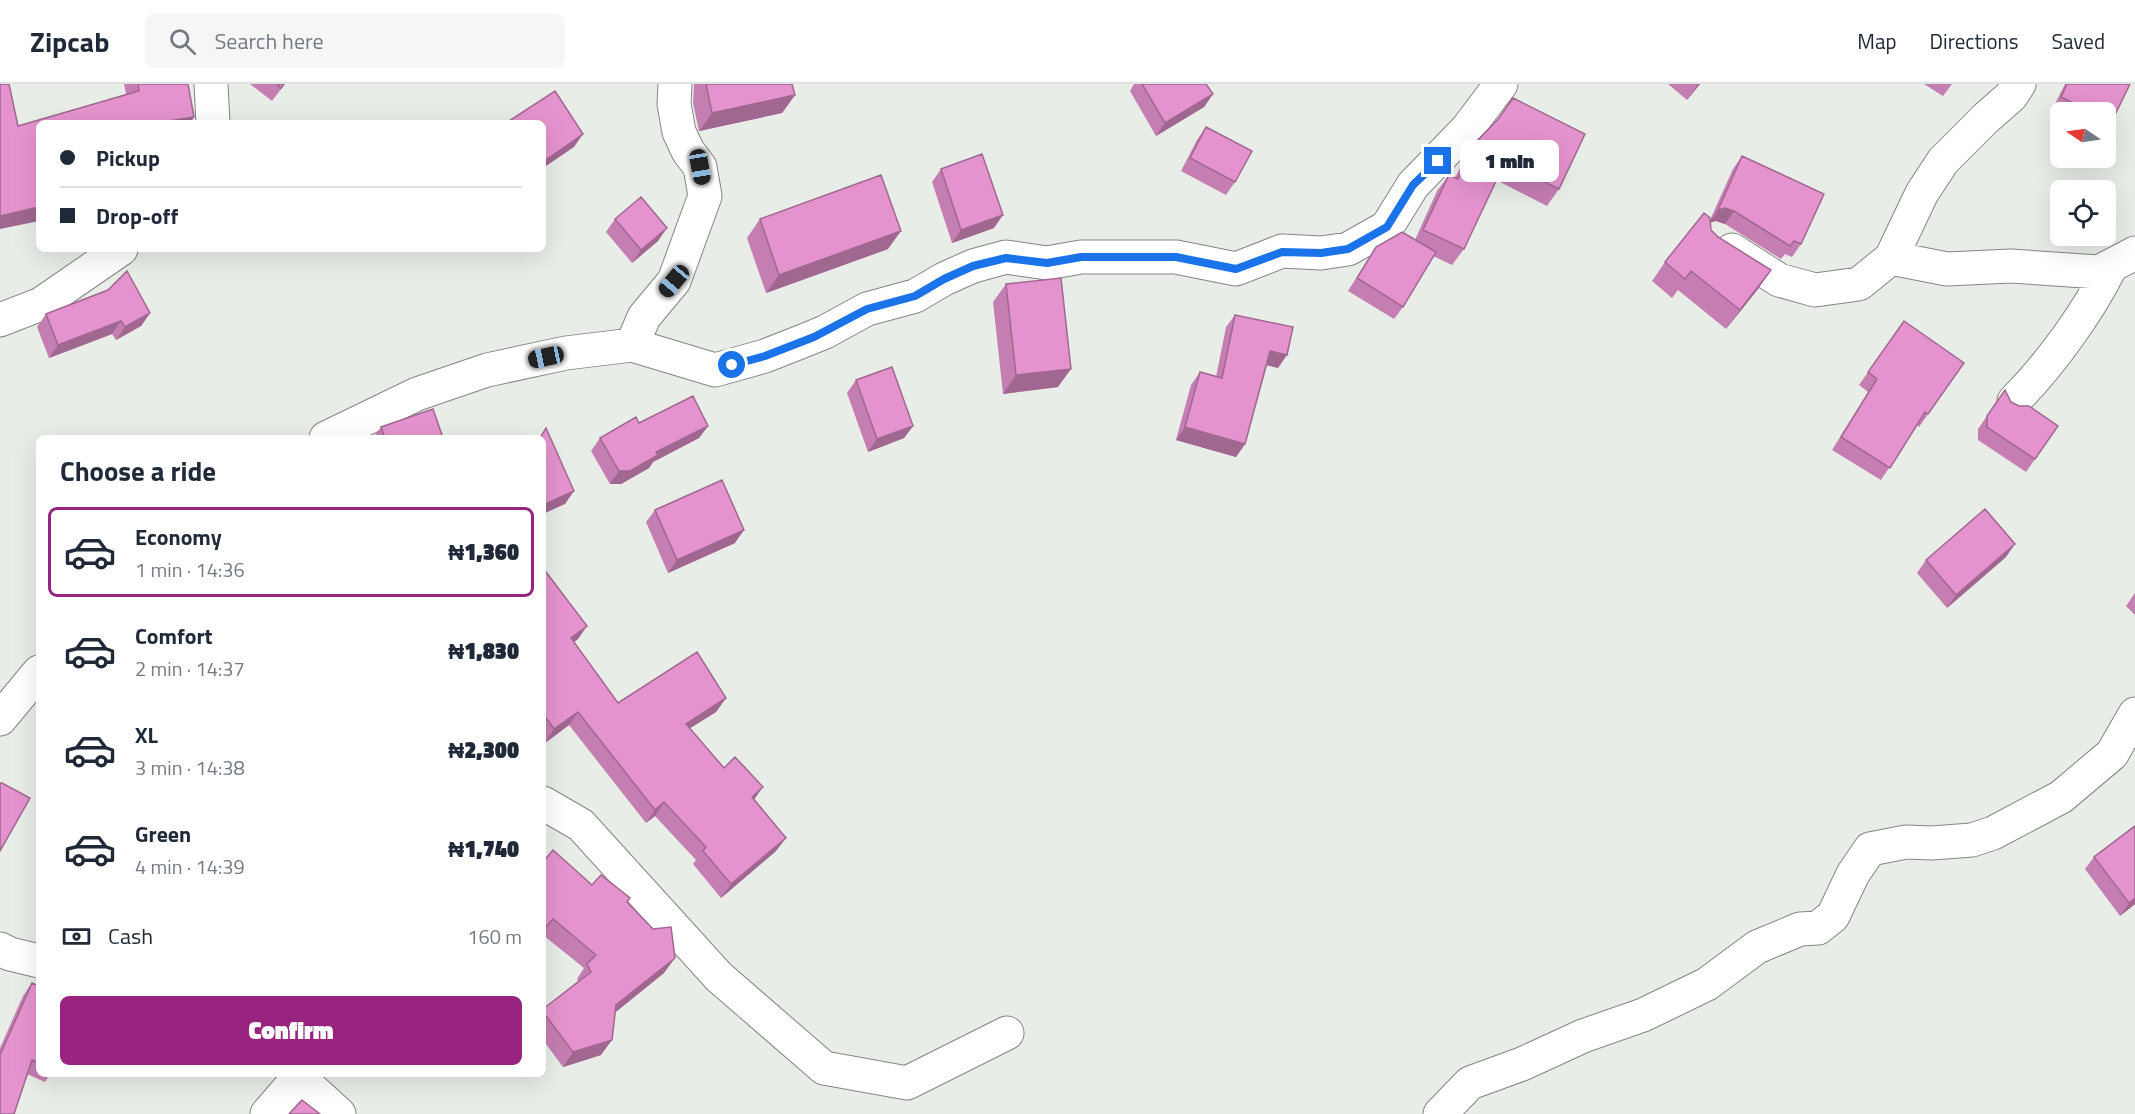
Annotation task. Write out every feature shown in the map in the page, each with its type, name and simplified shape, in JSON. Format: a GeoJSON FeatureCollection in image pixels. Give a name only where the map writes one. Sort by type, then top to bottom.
{"type":"FeatureCollection","features":[{"type":"Feature","properties":{"kind":"street"},"geometry":{"type":"LineString","coordinates":[[211,84],[213,120]]}},
{"type":"Feature","properties":{"kind":"street"},"geometry":{"type":"LineString","coordinates":[[632,345],[644,317],[674,281],[705,196],[700,167],[688,152],[679,132],[674,104],[675,84]]}},
{"type":"Feature","properties":{"kind":"street"},"geometry":{"type":"LineString","coordinates":[[332,435],[417,394],[486,370],[566,353],[632,345],[715,370],[765,356],[825,332],[867,309],[915,296],[973,266],[1006,258],[1047,263],[1081,257],[1176,257],[1236,269],[1282,252],[1321,253],[1348,249],[1387,227],[1413,185],[1467,129],[1501,84]]}},
{"type":"Feature","properties":{"kind":"street"},"geometry":{"type":"LineString","coordinates":[[1715,240],[1779,280],[1815,290],[1859,284],[1891,258],[1922,193],[1943,161],[2011,96],[2019,84]]}},
{"type":"Feature","properties":{"kind":"street"},"geometry":{"type":"LineString","coordinates":[[0,320],[41,304],[117,252]]}},
{"type":"Feature","properties":{"kind":"street"},"geometry":{"type":"LineString","coordinates":[[1891,258],[1947,269],[2011,266],[2099,272],[2123,259]]}},
{"type":"Feature","properties":{"kind":"street"},"geometry":{"type":"LineString","coordinates":[[2014,401],[2037,378],[2123,259]]}},
{"type":"Feature","properties":{"kind":"street"},"geometry":{"type":"LineString","coordinates":[[0,719],[36,676]]}},
{"type":"Feature","properties":{"kind":"street"},"geometry":{"type":"LineString","coordinates":[[1440,1114],[1470,1083],[1522,1064],[1583,1036],[1643,1015],[1707,984],[1757,947],[1800,929],[1818,928],[1833,916],[1853,874],[1870,849],[1906,842],[1972,840],[1994,833],[2061,797],[2112,754],[2133,723]]}},
{"type":"Feature","properties":{"kind":"street"},"geometry":{"type":"LineString","coordinates":[[546,805],[581,825],[719,976],[824,1068],[907,1083],[1007,1034]]}},
{"type":"Feature","properties":{"kind":"street"},"geometry":{"type":"LineString","coordinates":[[0,949],[36,960]]}},
{"type":"Feature","properties":{"kind":"street"},"geometry":{"type":"LineString","coordinates":[[267,1114],[295,1077]]}},
{"type":"Feature","properties":{"kind":"street"},"geometry":{"type":"LineString","coordinates":[[299,1077],[339,1114]]}},
{"type":"Feature","properties":{"kind":"building"},"geometry":{"type":"Polygon","coordinates":[[[0,84],[9,84],[18,126],[36,121],[36,208],[0,216],[0,84]]]}},
{"type":"Feature","properties":{"kind":"building"},"geometry":{"type":"Polygon","coordinates":[[[138,84],[188,84],[194,117],[175,120],[39,120],[139,91],[138,84]]]}},
{"type":"Feature","properties":{"kind":"building"},"geometry":{"type":"Polygon","coordinates":[[[706,84],[792,84],[795,95],[712,113],[706,84]]]}},
{"type":"Feature","properties":{"kind":"building"},"geometry":{"type":"Polygon","coordinates":[[[1142,84],[1206,84],[1213,94],[1165,123],[1142,84]]]}},
{"type":"Feature","properties":{"kind":"building"},"geometry":{"type":"Polygon","coordinates":[[[2067,84],[2130,84],[2116,113],[2116,102],[2071,102],[2061,97],[2067,84]]]}},
{"type":"Feature","properties":{"kind":"building"},"geometry":{"type":"Polygon","coordinates":[[[555,91],[583,134],[546,160],[546,120],[511,120],[555,91]]]}},
{"type":"Feature","properties":{"kind":"building"},"geometry":{"type":"Polygon","coordinates":[[[1513,98],[1585,134],[1559,189],[1505,162],[1464,249],[1423,230],[1449,175],[1458,179],[1476,142],[1499,118],[1513,98]]]}},
{"type":"Feature","properties":{"kind":"building"},"geometry":{"type":"Polygon","coordinates":[[[1206,127],[1252,151],[1235,182],[1190,158],[1206,127]]]}},
{"type":"Feature","properties":{"kind":"building"},"geometry":{"type":"Polygon","coordinates":[[[982,154],[1003,215],[961,230],[941,169],[982,154]]]}},
{"type":"Feature","properties":{"kind":"building"},"geometry":{"type":"Polygon","coordinates":[[[1742,156],[1824,194],[1801,244],[1794,241],[1790,246],[1734,211],[1725,208],[1718,210],[1742,156]]]}},
{"type":"Feature","properties":{"kind":"building"},"geometry":{"type":"Polygon","coordinates":[[[881,175],[901,231],[779,275],[760,219],[881,175]]]}},
{"type":"Feature","properties":{"kind":"building"},"geometry":{"type":"Polygon","coordinates":[[[641,197],[667,228],[641,250],[615,219],[641,197]]]}},
{"type":"Feature","properties":{"kind":"building"},"geometry":{"type":"Polygon","coordinates":[[[1704,213],[1710,218],[1711,230],[1718,237],[1771,270],[1740,310],[1691,271],[1685,279],[1665,262],[1704,213]]]}},
{"type":"Feature","properties":{"kind":"building"},"geometry":{"type":"Polygon","coordinates":[[[1402,232],[1436,252],[1403,307],[1357,278],[1376,247],[1402,232]]]}},
{"type":"Feature","properties":{"kind":"building"},"geometry":{"type":"Polygon","coordinates":[[[127,271],[150,313],[125,327],[121,321],[58,345],[46,314],[108,290],[127,271]]]}},
{"type":"Feature","properties":{"kind":"building"},"geometry":{"type":"Polygon","coordinates":[[[1061,278],[1071,369],[1016,375],[1006,284],[1061,278]]]}},
{"type":"Feature","properties":{"kind":"building"},"geometry":{"type":"Polygon","coordinates":[[[1235,315],[1293,327],[1287,355],[1270,351],[1245,444],[1185,427],[1200,372],[1222,378],[1235,315]]]}},
{"type":"Feature","properties":{"kind":"building"},"geometry":{"type":"Polygon","coordinates":[[[1904,321],[1964,363],[1928,414],[1925,412],[1890,468],[1841,437],[1877,379],[1868,372],[1904,321]]]}},
{"type":"Feature","properties":{"kind":"building"},"geometry":{"type":"Polygon","coordinates":[[[892,367],[913,426],[877,439],[856,380],[892,367]]]}},
{"type":"Feature","properties":{"kind":"building"},"geometry":{"type":"Polygon","coordinates":[[[2005,390],[2011,402],[2019,406],[2029,406],[2058,426],[2035,459],[1987,427],[1987,416],[2005,390]]]}},
{"type":"Feature","properties":{"kind":"building"},"geometry":{"type":"Polygon","coordinates":[[[693,396],[708,426],[656,452],[658,455],[630,471],[619,471],[600,438],[636,417],[639,423],[693,396]]]}},
{"type":"Feature","properties":{"kind":"building"},"geometry":{"type":"Polygon","coordinates":[[[433,409],[442,435],[384,435],[381,427],[433,409]]]}},
{"type":"Feature","properties":{"kind":"building"},"geometry":{"type":"Polygon","coordinates":[[[546,428],[574,491],[546,504],[546,435],[542,435],[546,428]]]}},
{"type":"Feature","properties":{"kind":"building"},"geometry":{"type":"Polygon","coordinates":[[[722,480],[744,530],[677,560],[655,510],[722,480]]]}},
{"type":"Feature","properties":{"kind":"building"},"geometry":{"type":"Polygon","coordinates":[[[1985,509],[2015,544],[1956,595],[1926,560],[1985,509]]]}},
{"type":"Feature","properties":{"kind":"building"},"geometry":{"type":"Polygon","coordinates":[[[546,572],[587,626],[571,638],[618,703],[697,652],[726,698],[686,724],[724,768],[735,757],[763,787],[752,797],[786,838],[731,884],[703,851],[706,847],[664,802],[655,810],[578,712],[554,729],[546,718],[546,572]]]}},
{"type":"Feature","properties":{"kind":"building"},"geometry":{"type":"Polygon","coordinates":[[[0,783],[30,798],[0,851],[0,783]]]}},
{"type":"Feature","properties":{"kind":"building"},"geometry":{"type":"Polygon","coordinates":[[[2135,826],[2135,898],[2129,903],[2094,857],[2135,826]]]}},
{"type":"Feature","properties":{"kind":"building"},"geometry":{"type":"Polygon","coordinates":[[[553,850],[592,885],[601,875],[630,898],[627,902],[653,929],[671,927],[675,958],[616,1005],[612,1040],[573,1052],[546,1016],[546,1007],[591,972],[587,964],[596,955],[553,919],[546,927],[546,858],[553,850]]]}},
{"type":"Feature","properties":{"kind":"building"},"geometry":{"type":"Polygon","coordinates":[[[32,983],[36,985],[36,1062],[32,1060],[14,1114],[0,1114],[0,1055],[32,983]]]}},
{"type":"Feature","properties":{"kind":"building"},"geometry":{"type":"Polygon","coordinates":[[[302,1100],[320,1114],[289,1114],[302,1100]]]}},
{"type":"Feature","properties":{"kind":"route"},"geometry":{"type":"LineString","coordinates":[[732,365],[765,356],[814,337],[867,309],[915,296],[973,266],[1006,258],[1047,263],[1081,257],[1176,257],[1236,269],[1282,252],[1321,253],[1348,249],[1387,227],[1413,185],[1438,161]]}}]}
